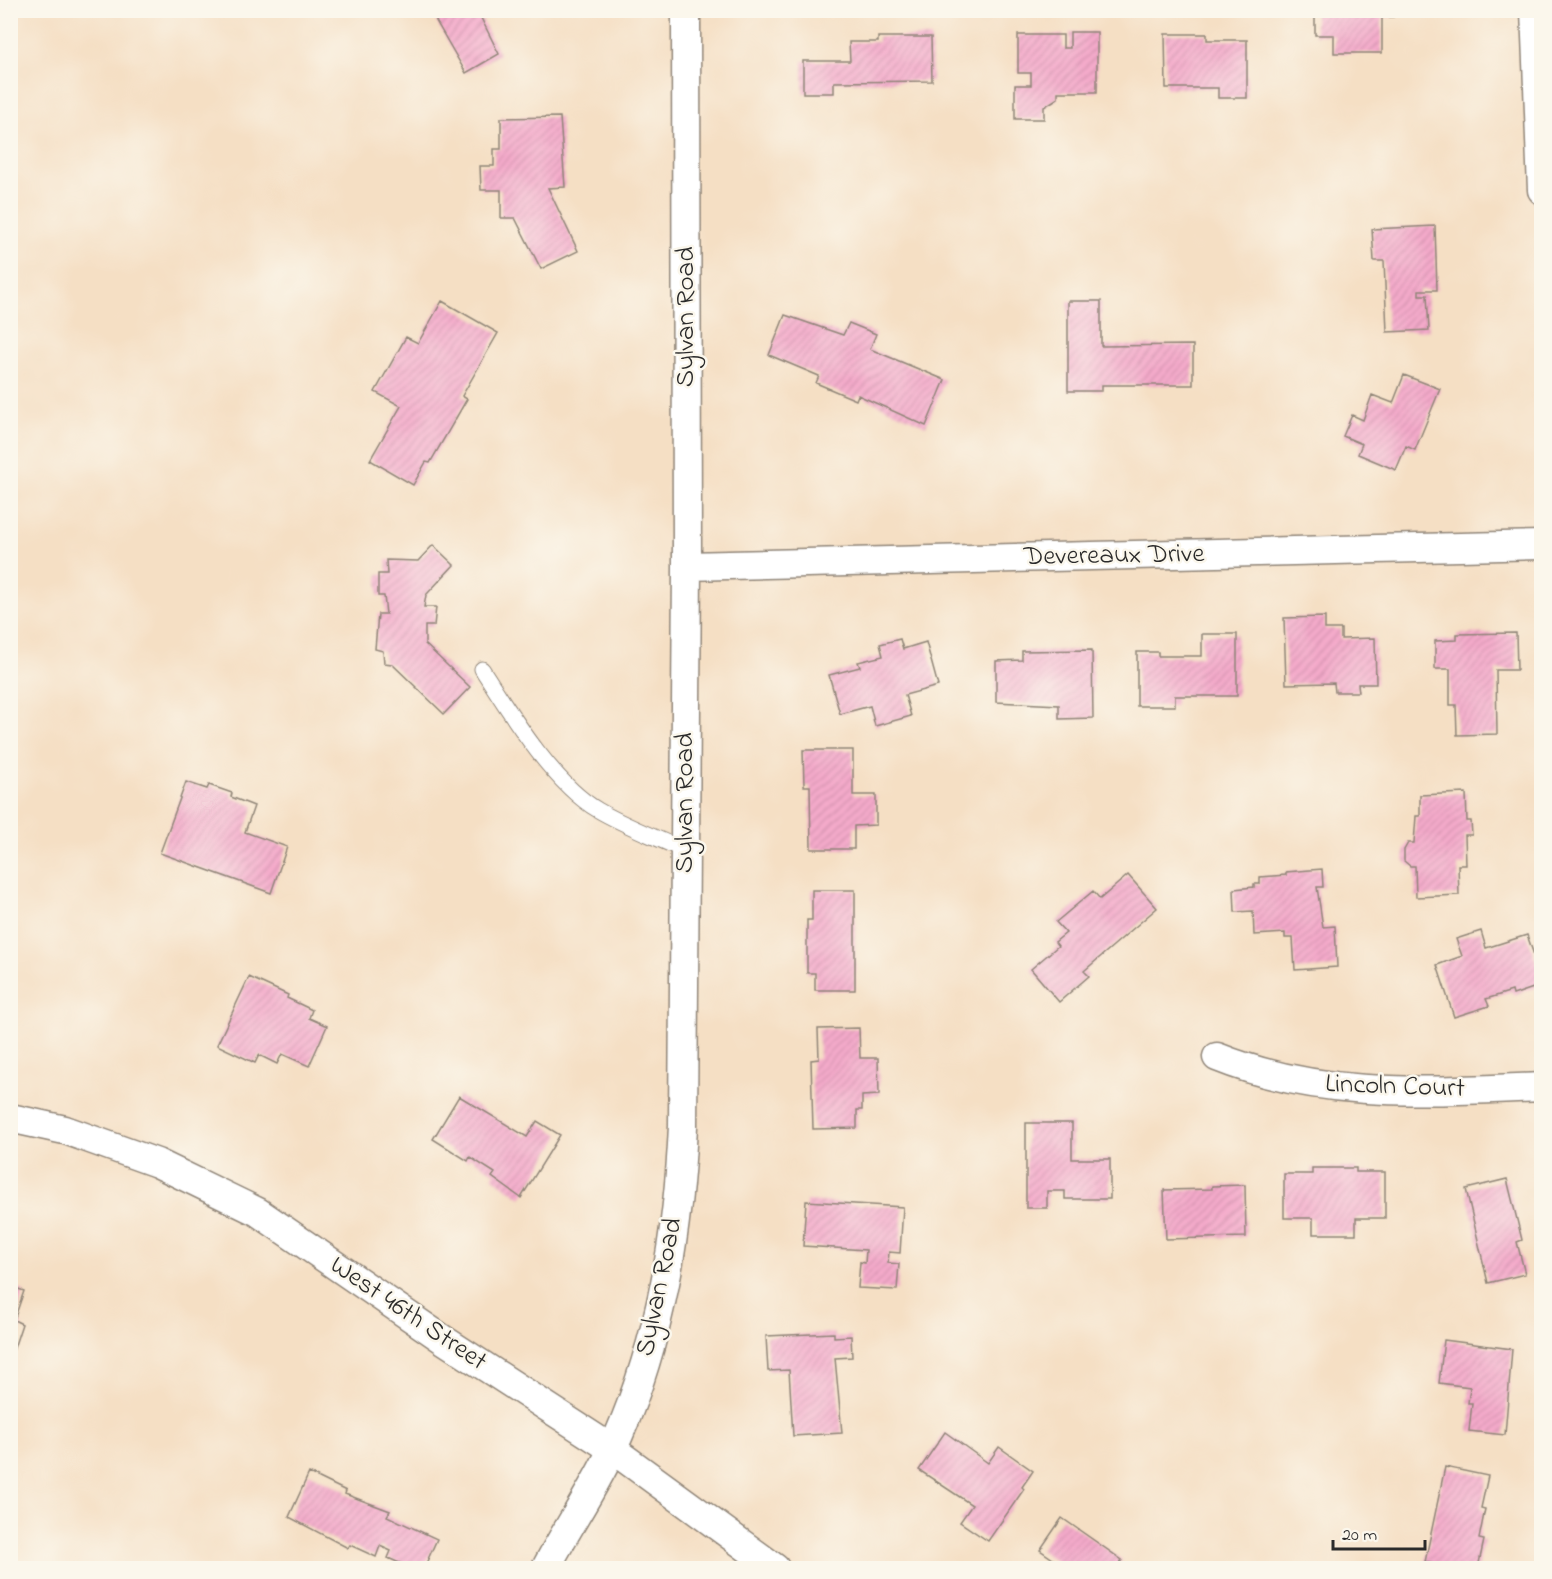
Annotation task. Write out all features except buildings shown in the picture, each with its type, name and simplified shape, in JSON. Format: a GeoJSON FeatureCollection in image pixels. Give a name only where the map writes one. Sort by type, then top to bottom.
{"type":"FeatureCollection","features":[{"type":"Feature","properties":{"kind":"street","name":"Sylvan Road"},"geometry":{"type":"LineString","coordinates":[[546,1569],[586,1500],[612,1449],[634,1397],[655,1328],[677,1214],[683,1126],[687,566],[686,10]]}},
{"type":"Feature","properties":{"kind":"street"},"geometry":{"type":"LineString","coordinates":[[1535,10],[1542,190]]}},
{"type":"Feature","properties":{"kind":"street","name":"Devereaux Drive"},"geometry":{"type":"LineString","coordinates":[[687,566],[1542,545]]}},
{"type":"Feature","properties":{"kind":"street","name":"Lincoln Court"},"geometry":{"type":"LineString","coordinates":[[1217,1057],[1284,1079],[1339,1089],[1409,1092],[1542,1087]]}},
{"type":"Feature","properties":{"kind":"street","name":"West 46th Street"},"geometry":{"type":"LineString","coordinates":[[10,1118],[64,1130],[157,1163],[233,1198],[293,1235],[444,1340],[612,1449],[775,1569]]}},
{"type":"Feature","properties":{"kind":"lane"},"geometry":{"type":"LineString","coordinates":[[482,669],[516,723],[568,784],[596,809],[685,851]]}}]}
